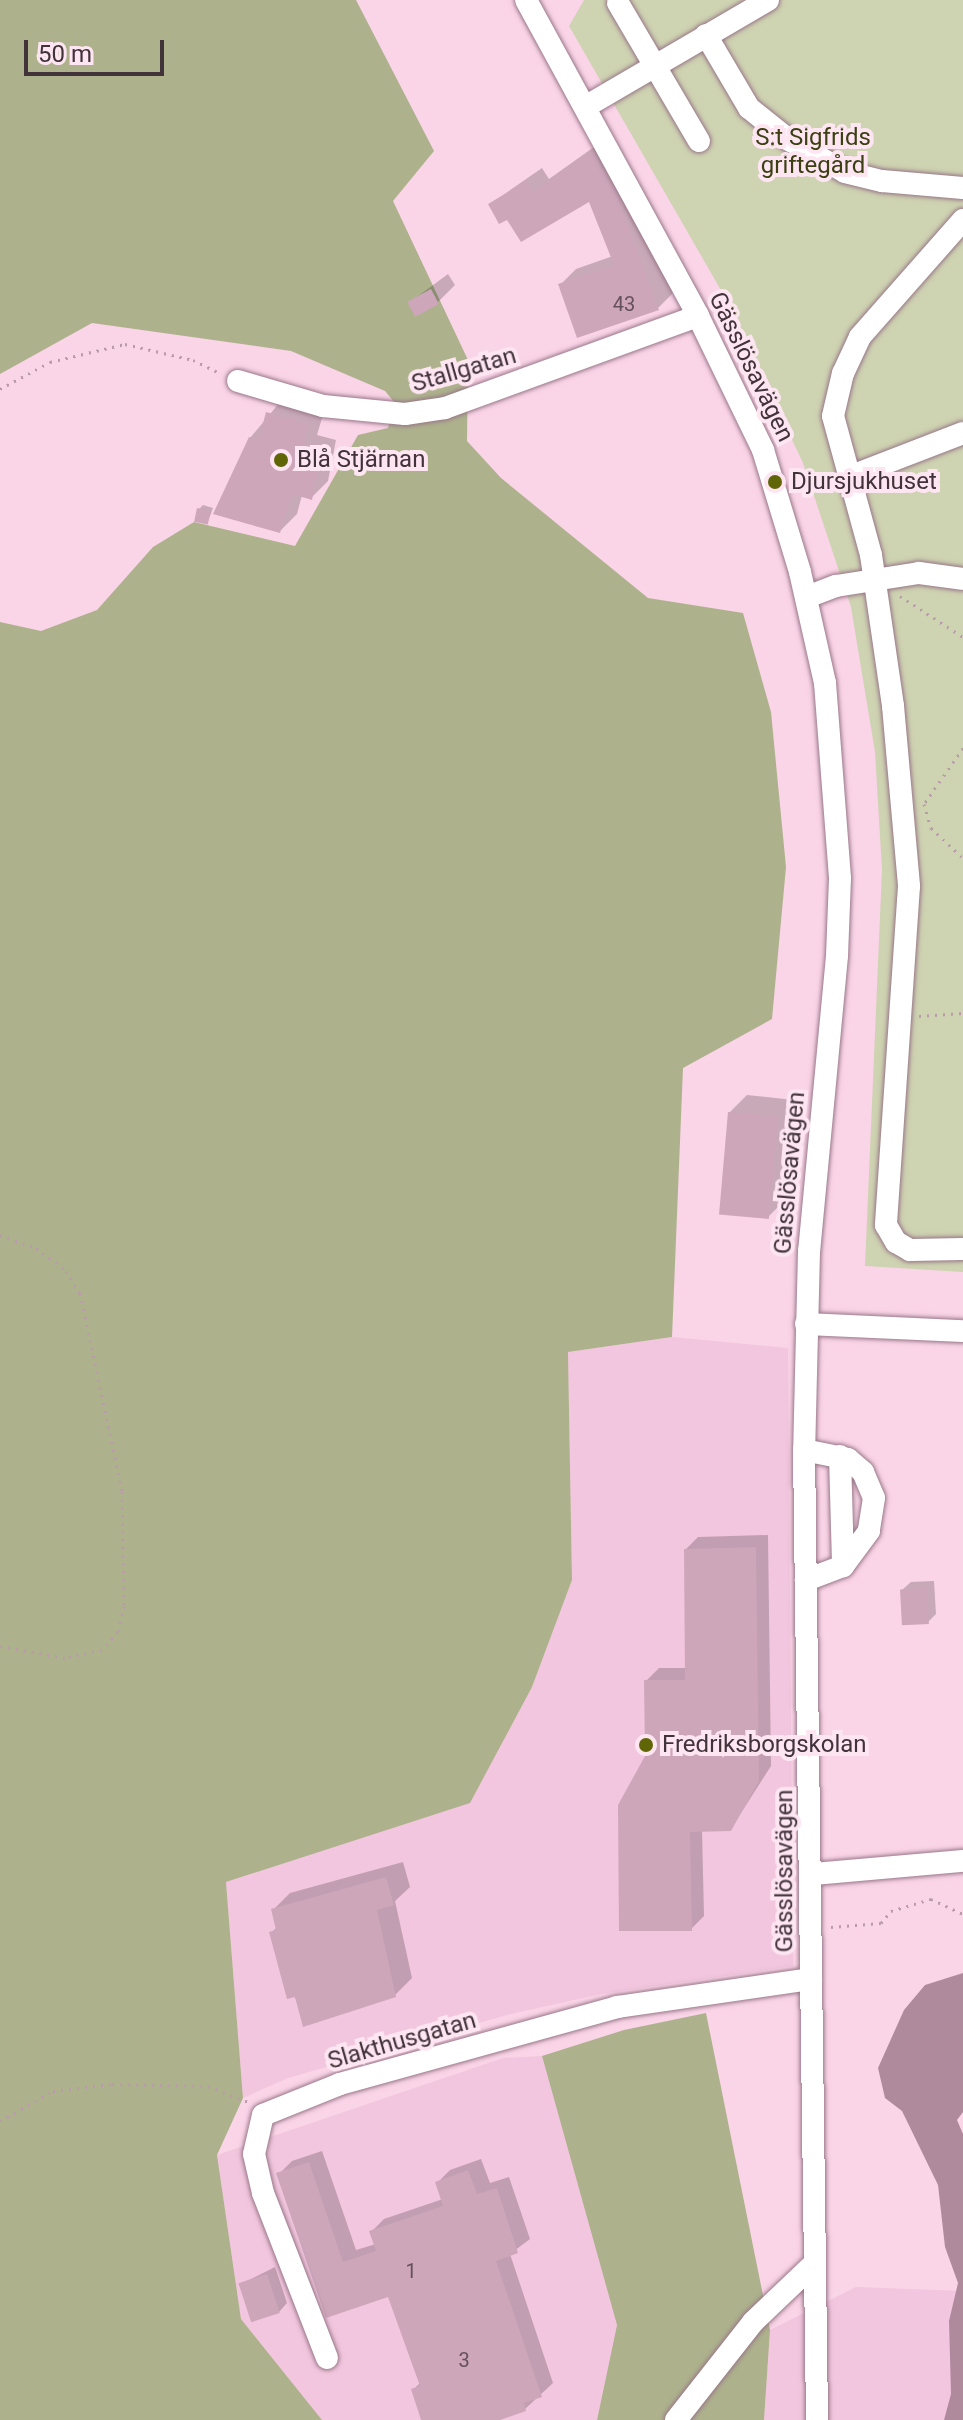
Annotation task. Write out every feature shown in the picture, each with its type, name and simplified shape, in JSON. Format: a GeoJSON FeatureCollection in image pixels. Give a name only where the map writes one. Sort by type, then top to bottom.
{"type":"FeatureCollection","features":[{"type":"Feature","properties":{"kind":"street","name":"Gässlösavägen"},"geometry":{"type":"LineString","coordinates":[[526,0],[698,316],[775,482],[807,597],[825,683],[840,852],[837,956],[806,1324],[804,1450],[813,1874],[811,1979],[817,2420]]}},
{"type":"Feature","properties":{"kind":"street"},"geometry":{"type":"LineString","coordinates":[[585,107],[768,0]]}},
{"type":"Feature","properties":{"kind":"street"},"geometry":{"type":"LineString","coordinates":[[618,3],[699,141]]}},
{"type":"Feature","properties":{"kind":"street"},"geometry":{"type":"LineString","coordinates":[[706,35],[749,108],[789,140],[845,172],[882,181],[963,188]]}},
{"type":"Feature","properties":{"kind":"street"},"geometry":{"type":"LineString","coordinates":[[963,220],[884,304],[843,373],[833,416],[874,580],[893,706],[909,886],[888,1234],[910,1250],[963,1249]]}},
{"type":"Feature","properties":{"kind":"street","name":"Stallgatan"},"geometry":{"type":"LineString","coordinates":[[238,381],[323,406],[405,414],[445,408],[698,316]]}},
{"type":"Feature","properties":{"kind":"street"},"geometry":{"type":"LineString","coordinates":[[849,477],[963,433]]}},
{"type":"Feature","properties":{"kind":"street"},"geometry":{"type":"LineString","coordinates":[[807,597],[903,576],[963,579]]}},
{"type":"Feature","properties":{"kind":"street"},"geometry":{"type":"LineString","coordinates":[[806,1324],[963,1331]]}},
{"type":"Feature","properties":{"kind":"street"},"geometry":{"type":"LineString","coordinates":[[804,1450],[840,1456],[863,1472],[874,1498],[869,1531],[843,1566],[806,1580]]}},
{"type":"Feature","properties":{"kind":"street"},"geometry":{"type":"LineString","coordinates":[[840,1456],[843,1566]]}},
{"type":"Feature","properties":{"kind":"street"},"geometry":{"type":"LineString","coordinates":[[813,1874],[963,1861]]}},
{"type":"Feature","properties":{"kind":"street","name":"Slakthusgatan"},"geometry":{"type":"LineString","coordinates":[[263,2115],[340,2084],[617,2007],[811,1979]]}},
{"type":"Feature","properties":{"kind":"street"},"geometry":{"type":"LineString","coordinates":[[263,2115],[254,2154],[263,2193],[327,2358]]}},
{"type":"Feature","properties":{"kind":"street"},"geometry":{"type":"LineString","coordinates":[[676,2420],[753,2322],[814,2264]]}},
{"type":"Feature","properties":{"kind":"path"},"geometry":{"type":"LineString","coordinates":[[0,389],[50,362],[125,344],[193,360],[238,381]]}},
{"type":"Feature","properties":{"kind":"path"},"geometry":{"type":"LineString","coordinates":[[903,576],[900,598],[963,637]]}},
{"type":"Feature","properties":{"kind":"path"},"geometry":{"type":"LineString","coordinates":[[963,748],[924,804],[931,828],[963,858]]}},
{"type":"Feature","properties":{"kind":"path"},"geometry":{"type":"LineString","coordinates":[[903,1019],[963,1013]]}},
{"type":"Feature","properties":{"kind":"path"},"geometry":{"type":"LineString","coordinates":[[0,1235],[36,1248],[66,1271],[80,1293],[122,1491],[124,1606],[118,1632],[102,1650],[65,1658],[0,1646]]}},
{"type":"Feature","properties":{"kind":"path"},"geometry":{"type":"LineString","coordinates":[[827,1927],[881,1923],[891,1911],[931,1899],[963,1914]]}},
{"type":"Feature","properties":{"kind":"path"},"geometry":{"type":"LineString","coordinates":[[0,2121],[53,2091],[112,2084],[208,2086],[238,2095],[263,2115]]}},
{"type":"Feature","properties":{"kind":"shaded area","name":"Fredriksborgskolan"},"geometry":{"type":"Polygon","coordinates":[[[672,1337],[788,1348],[793,1966],[601,1994],[507,2015],[288,2078],[243,2098],[226,1882],[470,1802],[532,1687],[572,1580],[568,1352],[672,1337]]]}},
{"type":"Feature","properties":{"kind":"shaded area"},"geometry":{"type":"Polygon","coordinates":[[[963,1973],[963,2112],[957,2120],[963,2134],[963,2420],[944,2420],[951,2394],[949,2321],[958,2283],[945,2247],[938,2185],[902,2111],[885,2098],[878,2068],[904,2010],[925,1985],[963,1973]]]}},
{"type":"Feature","properties":{"kind":"shaded area"},"geometry":{"type":"Polygon","coordinates":[[[542,2056],[617,2325],[597,2420],[322,2420],[241,2319],[217,2155],[503,2058],[542,2056]]]}},
{"type":"Feature","properties":{"kind":"shaded area"},"geometry":{"type":"Polygon","coordinates":[[[856,2287],[963,2291],[963,2420],[764,2420],[770,2330],[856,2287]]]}},
{"type":"Feature","properties":{"kind":"green space"},"geometry":{"type":"Polygon","coordinates":[[[0,0],[356,0],[434,151],[393,201],[468,360],[467,441],[501,478],[648,598],[743,613],[771,712],[786,867],[772,1019],[683,1068],[672,1337],[568,1352],[572,1580],[532,1687],[470,1803],[226,1882],[243,2098],[217,2155],[241,2319],[322,2420],[0,2420],[0,622],[41,631],[97,610],[153,547],[194,522],[295,546],[358,435],[388,428],[395,403],[385,391],[291,351],[92,323],[0,374],[0,0]]]}},
{"type":"Feature","properties":{"kind":"green space","name":"S:t Sigfrids griftegård"},"geometry":{"type":"Polygon","coordinates":[[[584,0],[963,0],[963,1272],[865,1266],[882,870],[875,752],[851,607],[803,463],[722,292],[569,26],[584,0]]]}},
{"type":"Feature","properties":{"kind":"green space"},"geometry":{"type":"Polygon","coordinates":[[[706,2013],[770,2330],[764,2420],[597,2420],[617,2325],[542,2056],[624,2030],[706,2013]]]}},
{"type":"Feature","properties":{"kind":"building"},"geometry":{"type":"Polygon","coordinates":[[[592,150],[617,196],[659,310],[577,338],[558,284],[614,265],[589,202],[521,242],[507,220],[499,224],[488,204],[527,181],[533,192],[592,150]]]}},
{"type":"Feature","properties":{"kind":"building"},"geometry":{"type":"Polygon","coordinates":[[[431,289],[439,304],[415,317],[407,302],[431,289]]]}},
{"type":"Feature","properties":{"kind":"building","name":"Blå Stjärnan"},"geometry":{"type":"Polygon","coordinates":[[[266,412],[309,424],[302,452],[320,457],[312,500],[292,494],[280,533],[213,514],[249,437],[259,439],[266,412]]]}},
{"type":"Feature","properties":{"kind":"building"},"geometry":{"type":"Polygon","coordinates":[[[197,508],[211,511],[208,525],[194,522],[197,508]]]}},
{"type":"Feature","properties":{"kind":"building"},"geometry":{"type":"Polygon","coordinates":[[[728,1112],[778,1116],[769,1219],[719,1215],[728,1112]]]}},
{"type":"Feature","properties":{"kind":"building"},"geometry":{"type":"Polygon","coordinates":[[[756,1547],[759,1781],[731,1831],[690,1832],[692,1931],[619,1931],[618,1805],[645,1756],[644,1680],[685,1680],[684,1549],[756,1547]]]}},
{"type":"Feature","properties":{"kind":"building"},"geometry":{"type":"Polygon","coordinates":[[[927,1588],[929,1624],[902,1625],[900,1589],[927,1588]]]}},
{"type":"Feature","properties":{"kind":"building"},"geometry":{"type":"Polygon","coordinates":[[[386,1877],[394,1905],[377,1910],[396,1997],[303,2027],[295,1997],[287,1999],[269,1932],[276,1930],[271,1909],[386,1877]]]}},
{"type":"Feature","properties":{"kind":"building"},"geometry":{"type":"Polygon","coordinates":[[[309,2162],[343,2262],[376,2251],[369,2231],[443,2206],[435,2182],[468,2170],[477,2194],[497,2188],[518,2253],[496,2261],[542,2397],[524,2403],[526,2411],[500,2420],[421,2420],[411,2389],[420,2386],[388,2297],[326,2318],[276,2173],[309,2162]]]}},
{"type":"Feature","properties":{"kind":"building"},"geometry":{"type":"Polygon","coordinates":[[[267,2274],[280,2313],[251,2322],[238,2283],[267,2274]]]}},
{"type":"Feature","properties":{"kind":"place","name":"Blå Stjärnan"},"geometry":{"type":"Point","coordinates":[281,460]}},
{"type":"Feature","properties":{"kind":"place","name":"Djursjukhuset"},"geometry":{"type":"Point","coordinates":[775,482]}},
{"type":"Feature","properties":{"kind":"place","name":"Fredriksborgskolan"},"geometry":{"type":"Point","coordinates":[646,1745]}}]}
